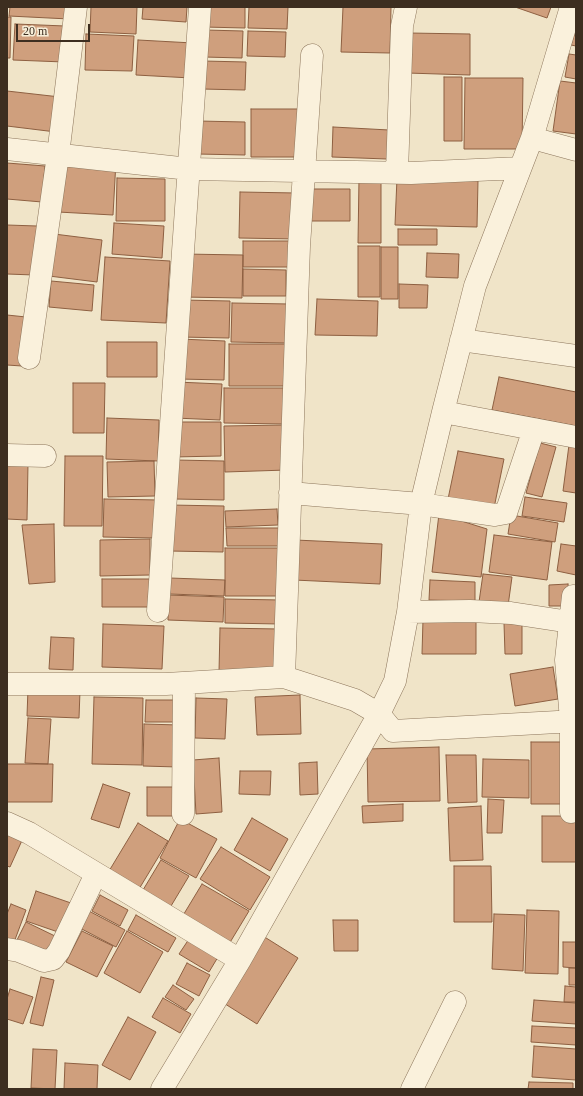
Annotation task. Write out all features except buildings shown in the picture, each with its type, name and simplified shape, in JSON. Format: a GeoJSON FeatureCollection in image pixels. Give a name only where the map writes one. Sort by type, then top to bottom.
{"type":"FeatureCollection","features":[{"type":"Feature","properties":{"kind":"street"},"geometry":{"type":"LineString","coordinates":[[29,358],[58,155],[76,7]]}},
{"type":"Feature","properties":{"kind":"street"},"geometry":{"type":"LineString","coordinates":[[158,611],[200,7]]}},
{"type":"Feature","properties":{"kind":"street"},"geometry":{"type":"LineString","coordinates":[[397,172],[402,26],[406,7]]}},
{"type":"Feature","properties":{"kind":"street"},"geometry":{"type":"LineString","coordinates":[[162,1089],[240,960],[379,714],[395,681],[408,612],[421,504],[475,286],[532,138],[571,7]]}},
{"type":"Feature","properties":{"kind":"street"},"geometry":{"type":"LineString","coordinates":[[284,677],[299,246],[312,55]]}},
{"type":"Feature","properties":{"kind":"street"},"geometry":{"type":"LineString","coordinates":[[532,138],[576,150]]}},
{"type":"Feature","properties":{"kind":"street"},"geometry":{"type":"LineString","coordinates":[[7,149],[189,169],[397,172],[520,168]]}},
{"type":"Feature","properties":{"kind":"street"},"geometry":{"type":"LineString","coordinates":[[461,340],[576,356]]}},
{"type":"Feature","properties":{"kind":"street"},"geometry":{"type":"LineString","coordinates":[[443,412],[576,437]]}},
{"type":"Feature","properties":{"kind":"street"},"geometry":{"type":"LineString","coordinates":[[290,493],[421,504],[495,515],[506,514],[534,429]]}},
{"type":"Feature","properties":{"kind":"street"},"geometry":{"type":"LineString","coordinates":[[7,455],[45,456]]}},
{"type":"Feature","properties":{"kind":"street"},"geometry":{"type":"LineString","coordinates":[[571,812],[574,720],[566,660],[571,636],[573,596]]}},
{"type":"Feature","properties":{"kind":"street"},"geometry":{"type":"LineString","coordinates":[[408,612],[470,611],[511,613],[571,636]]}},
{"type":"Feature","properties":{"kind":"street"},"geometry":{"type":"LineString","coordinates":[[7,684],[184,682],[284,677],[355,700],[379,714],[393,731],[574,720]]}},
{"type":"Feature","properties":{"kind":"street"},"geometry":{"type":"LineString","coordinates":[[183,814],[184,682]]}},
{"type":"Feature","properties":{"kind":"street"},"geometry":{"type":"LineString","coordinates":[[7,823],[29,833],[240,960]]}},
{"type":"Feature","properties":{"kind":"street"},"geometry":{"type":"LineString","coordinates":[[7,949],[19,951],[44,961],[53,959],[59,951],[96,874]]}},
{"type":"Feature","properties":{"kind":"street"},"geometry":{"type":"LineString","coordinates":[[412,1089],[456,1002]]}}]}
